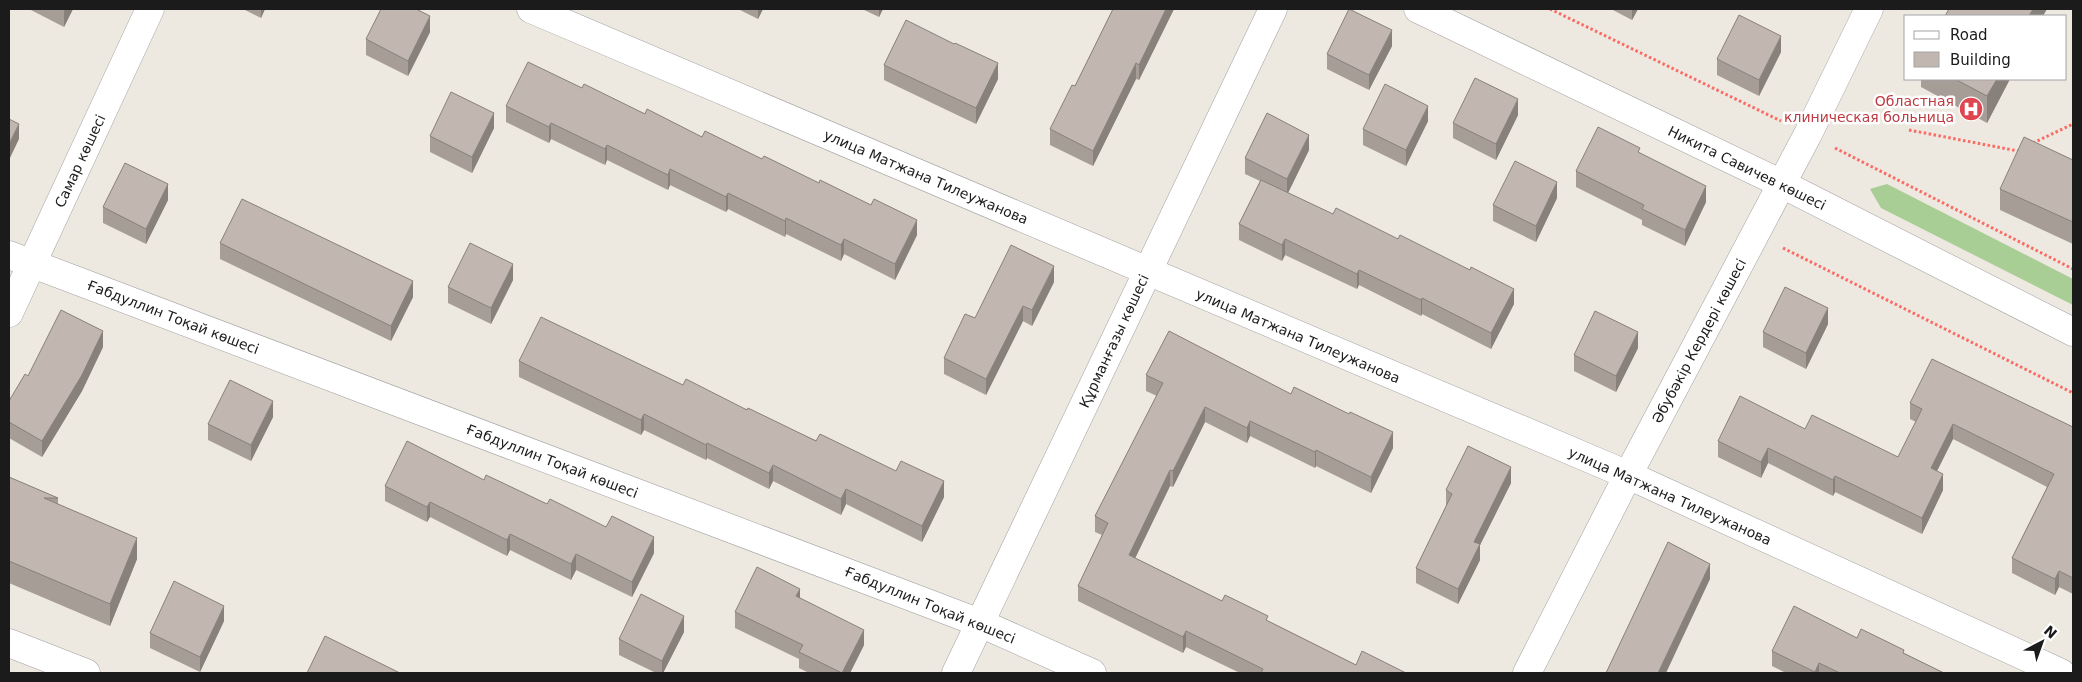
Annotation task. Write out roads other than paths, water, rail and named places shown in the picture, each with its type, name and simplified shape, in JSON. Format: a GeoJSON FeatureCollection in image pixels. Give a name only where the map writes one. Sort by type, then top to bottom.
{"type":"FeatureCollection","features":[{"type":"Feature","properties":{"kind":"street","name":"Самар көшесі"},"geometry":{"type":"LineString","coordinates":[[9,312],[21,259],[150,9]]}},
{"type":"Feature","properties":{"kind":"street","name":"улица Матжана Тилеужанова"},"geometry":{"type":"LineString","coordinates":[[531,9],[1628,475],[2061,673]]}},
{"type":"Feature","properties":{"kind":"street","name":"Құрманғазы көшесі"},"geometry":{"type":"LineString","coordinates":[[956,673],[1146,271],[1273,9]]}},
{"type":"Feature","properties":{"kind":"street","name":"Никита Савичев көшесі"},"geometry":{"type":"LineString","coordinates":[[1418,9],[1782,184],[2073,332]]}},
{"type":"Feature","properties":{"kind":"street","name":"Әбубәкір Кердері көшесі"},"geometry":{"type":"LineString","coordinates":[[1527,673],[1628,475],[1782,184],[1869,9]]}},
{"type":"Feature","properties":{"kind":"street","name":"Ғабдуллин Тоқай көшесі"},"geometry":{"type":"LineString","coordinates":[[21,259],[980,623],[1092,673]]}},
{"type":"Feature","properties":{"kind":"street"},"geometry":{"type":"LineString","coordinates":[[9,643],[86,673]]}},
{"type":"Feature","properties":{"kind":"place","name":"Областная клиническая больница"},"geometry":{"type":"Point","coordinates":[1971,109]}}]}
